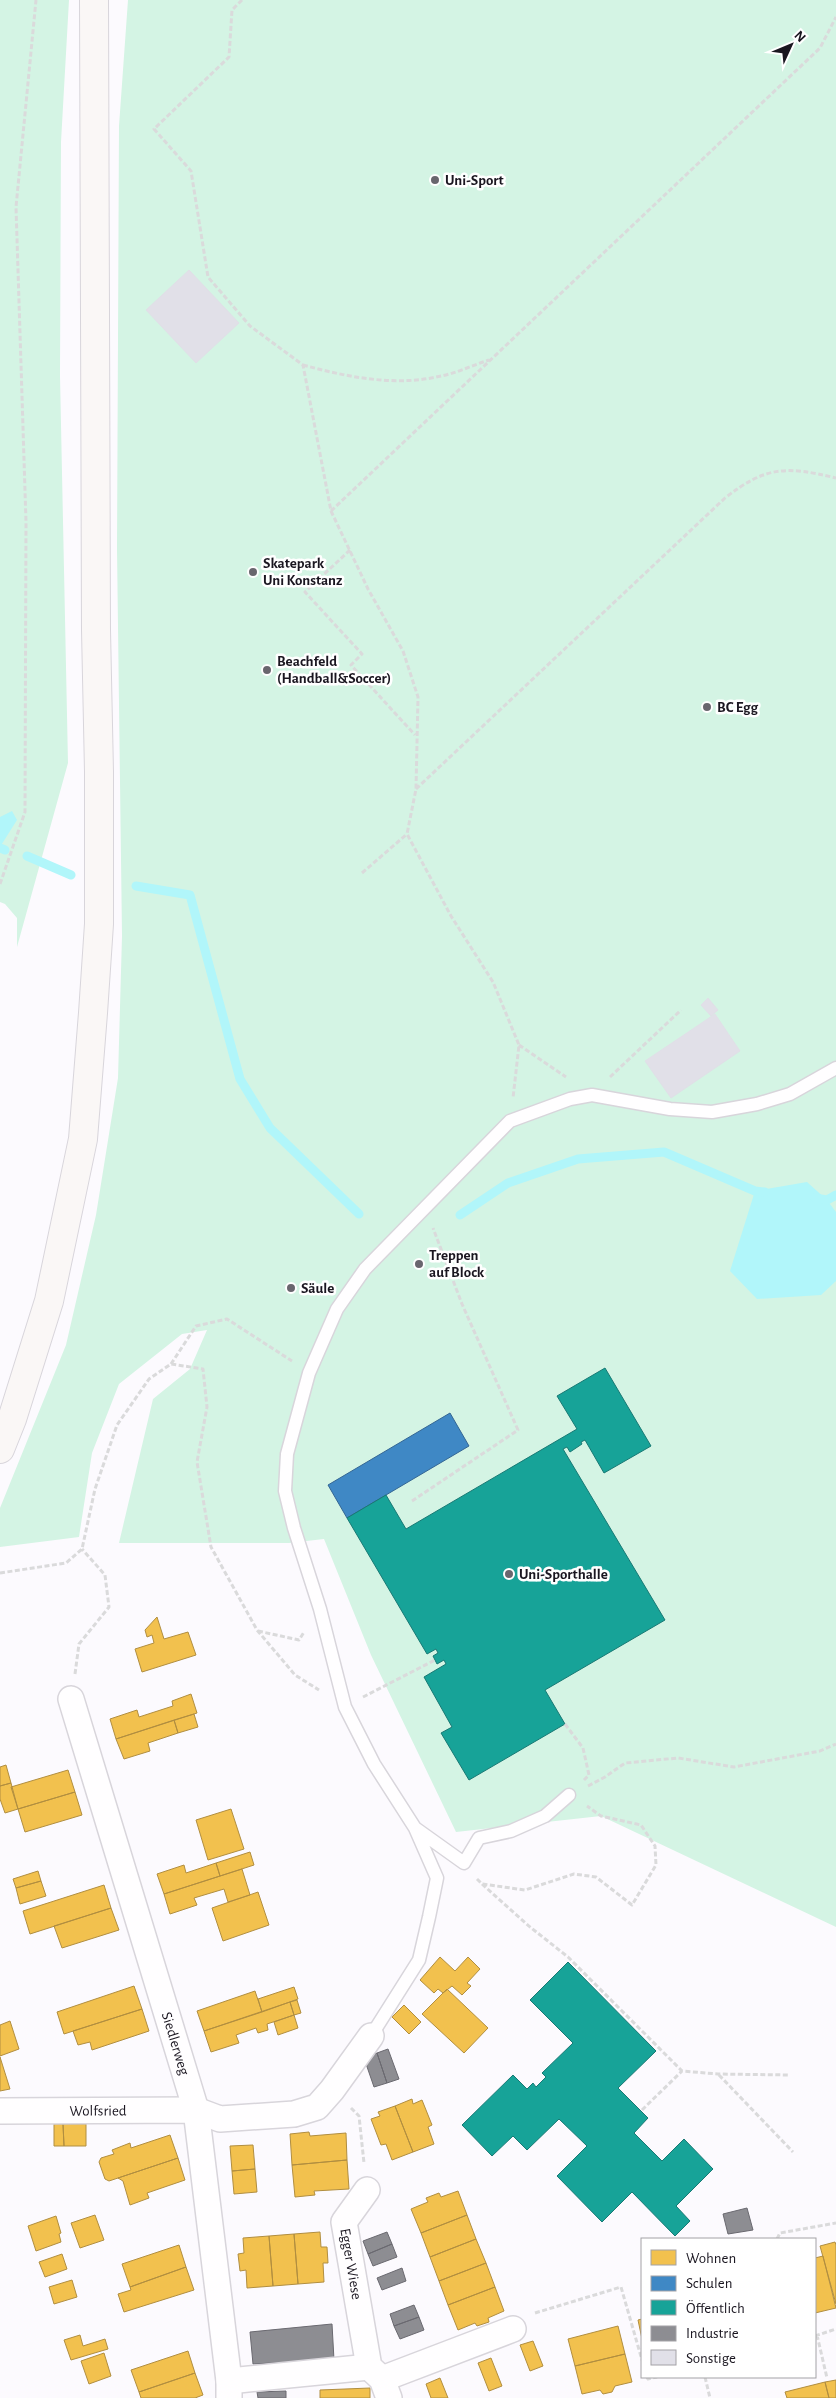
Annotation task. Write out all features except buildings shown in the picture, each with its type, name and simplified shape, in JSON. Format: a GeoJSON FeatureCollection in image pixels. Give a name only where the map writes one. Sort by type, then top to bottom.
{"type":"FeatureCollection","features":[{"type":"Feature","properties":{"kind":"main road"},"geometry":{"type":"LineString","coordinates":[[0,1449],[12,1419],[49,1301],[83,1139],[94,1013],[99,924],[94,0]]}},
{"type":"Feature","properties":{"kind":"street","name":"Siedlerweg"},"geometry":{"type":"LineString","coordinates":[[72,1699],[196,2110],[229,2389]]}},
{"type":"Feature","properties":{"kind":"street"},"geometry":{"type":"LineString","coordinates":[[196,2110],[220,2119],[294,2114],[317,2107],[332,2090],[371,2036]]}},
{"type":"Feature","properties":{"kind":"street","name":"Wolfsried"},"geometry":{"type":"LineString","coordinates":[[0,2112],[196,2110]]}},
{"type":"Feature","properties":{"kind":"street","name":"Egger Wiese"},"geometry":{"type":"LineString","coordinates":[[367,2190],[344,2222],[380,2381]]}},
{"type":"Feature","properties":{"kind":"street"},"geometry":{"type":"LineString","coordinates":[[229,2389],[380,2381],[513,2328]]}},
{"type":"Feature","properties":{"kind":"lane"},"geometry":{"type":"LineString","coordinates":[[371,2036],[419,1960],[437,1878],[415,1828],[374,1764],[344,1707],[320,1609],[294,1528],[285,1492],[287,1454],[309,1373],[337,1309],[365,1269],[510,1121],[570,1100],[592,1095],[670,1109],[712,1112],[757,1104],[790,1094],[836,1068]]}},
{"type":"Feature","properties":{"kind":"lane"},"geometry":{"type":"LineString","coordinates":[[415,1828],[464,1863],[479,1838],[511,1831],[545,1816],[569,1795]]}},
{"type":"Feature","properties":{"kind":"path"},"geometry":{"type":"LineString","coordinates":[[1,883],[25,812],[26,522],[16,207],[36,0]]}},
{"type":"Feature","properties":{"kind":"path"},"geometry":{"type":"LineString","coordinates":[[242,0],[232,10],[229,57],[154,129],[191,171],[208,277],[250,326],[303,365],[343,376],[392,381],[440,376],[492,359]]}},
{"type":"Feature","properties":{"kind":"path"},"geometry":{"type":"LineString","coordinates":[[332,511],[820,48],[836,17]]}},
{"type":"Feature","properties":{"kind":"path"},"geometry":{"type":"LineString","coordinates":[[303,365],[332,511],[368,589],[404,651],[418,697],[416,790],[407,834],[362,873]]}},
{"type":"Feature","properties":{"kind":"path"},"geometry":{"type":"LineString","coordinates":[[416,790],[725,498],[747,481],[779,470],[836,478]]}},
{"type":"Feature","properties":{"kind":"path"},"geometry":{"type":"LineString","coordinates":[[350,550],[305,592],[362,654],[351,664],[416,736]]}},
{"type":"Feature","properties":{"kind":"path"},"geometry":{"type":"LineString","coordinates":[[407,834],[451,916],[493,982],[520,1045],[510,1121]]}},
{"type":"Feature","properties":{"kind":"path"},"geometry":{"type":"LineString","coordinates":[[520,1045],[592,1095],[681,1010]]}},
{"type":"Feature","properties":{"kind":"path"},"geometry":{"type":"LineString","coordinates":[[412,1501],[518,1430],[462,1304],[425,1206]]}},
{"type":"Feature","properties":{"kind":"path"},"geometry":{"type":"LineString","coordinates":[[0,1573],[66,1563],[82,1549],[95,1489],[118,1426],[149,1378],[171,1364],[196,1326],[227,1319],[309,1373]]}},
{"type":"Feature","properties":{"kind":"path"},"geometry":{"type":"LineString","coordinates":[[171,1364],[203,1369],[207,1407],[197,1462],[210,1548],[257,1630],[296,1676],[344,1707],[435,1660]]}},
{"type":"Feature","properties":{"kind":"path"},"geometry":{"type":"LineString","coordinates":[[72,1699],[79,1644],[109,1607],[105,1575],[82,1549]]}},
{"type":"Feature","properties":{"kind":"path"},"geometry":{"type":"LineString","coordinates":[[257,1630],[299,1640],[320,1609]]}},
{"type":"Feature","properties":{"kind":"path"},"geometry":{"type":"LineString","coordinates":[[565,1724],[583,1748],[589,1775],[569,1795]]}},
{"type":"Feature","properties":{"kind":"path"},"geometry":{"type":"LineString","coordinates":[[569,1795],[605,1777],[625,1763],[678,1758],[734,1767],[820,1751],[836,1744]]}},
{"type":"Feature","properties":{"kind":"path"},"geometry":{"type":"LineString","coordinates":[[482,1884],[525,1890],[574,1874],[596,1877],[632,1905],[656,1865],[655,1846],[641,1825],[601,1816],[569,1795]]}},
{"type":"Feature","properties":{"kind":"path"},"geometry":{"type":"LineString","coordinates":[[464,1863],[482,1884],[530,1927],[568,1956],[682,2071],[718,2074],[790,2075]]}},
{"type":"Feature","properties":{"kind":"path"},"geometry":{"type":"LineString","coordinates":[[642,2110],[682,2071]]}},
{"type":"Feature","properties":{"kind":"path"},"geometry":{"type":"LineString","coordinates":[[718,2074],[793,2152]]}},
{"type":"Feature","properties":{"kind":"path"},"geometry":{"type":"LineString","coordinates":[[332,2090],[359,2116],[367,2190]]}},
{"type":"Feature","properties":{"kind":"path"},"geometry":{"type":"LineString","coordinates":[[778,2238],[780,2233],[836,2223]]}},
{"type":"Feature","properties":{"kind":"path"},"geometry":{"type":"LineString","coordinates":[[513,2328],[530,2315],[621,2287],[641,2357]]}},
{"type":"Feature","properties":{"kind":"path"},"geometry":{"type":"LineString","coordinates":[[827,2378],[816,2335],[836,2329]]}},
{"type":"Feature","properties":{"kind":"path"},"geometry":{"type":"LineString","coordinates":[[704,2378],[710,2398]]}},
{"type":"Feature","properties":{"kind":"green space"},"geometry":{"type":"Polygon","coordinates":[[[0,0],[69,0],[61,142],[60,376],[68,763],[17,947],[17,918],[5,904],[0,902],[0,0]]]}},
{"type":"Feature","properties":{"kind":"green space"},"geometry":{"type":"Polygon","coordinates":[[[128,0],[836,0],[836,1927],[601,1816],[456,1832],[371,1655],[324,1539],[289,1543],[119,1543],[153,1399],[190,1369],[207,1330],[182,1334],[119,1384],[92,1453],[79,1537],[0,1547],[0,1508],[66,1345],[96,1215],[118,1078],[122,936],[117,549],[119,126],[128,0]]]}},
{"type":"Feature","properties":{"kind":"water"},"geometry":{"type":"Polygon","coordinates":[[[12,811],[17,820],[0,847],[0,817],[12,811]]]}},
{"type":"Feature","properties":{"kind":"water"},"geometry":{"type":"Polygon","coordinates":[[[807,1182],[827,1200],[836,1212],[836,1281],[821,1295],[757,1299],[730,1271],[755,1191],[807,1182]]]}},
{"type":"Feature","properties":{"kind":"waterway"},"geometry":{"type":"LineString","coordinates":[[0,848],[5,850]]}},
{"type":"Feature","properties":{"kind":"waterway"},"geometry":{"type":"LineString","coordinates":[[27,856],[71,875]]}},
{"type":"Feature","properties":{"kind":"waterway"},"geometry":{"type":"LineString","coordinates":[[136,886],[190,895],[240,1079],[270,1128],[359,1214]]}},
{"type":"Feature","properties":{"kind":"waterway"},"geometry":{"type":"LineString","coordinates":[[460,1215],[508,1183],[578,1159],[664,1152],[755,1191],[765,1192]]}},
{"type":"Feature","properties":{"kind":"waterway"},"geometry":{"type":"LineString","coordinates":[[815,1198],[827,1200],[836,1195]]}},
{"type":"Feature","properties":{"kind":"place","name":"Uni-Sport"},"geometry":{"type":"Point","coordinates":[435,180]}},
{"type":"Feature","properties":{"kind":"place","name":"Skatepark Uni Konstanz"},"geometry":{"type":"Point","coordinates":[253,572]}},
{"type":"Feature","properties":{"kind":"place","name":"Beachfeld (Handball&Soccer)"},"geometry":{"type":"Point","coordinates":[267,670]}},
{"type":"Feature","properties":{"kind":"place","name":"BC Egg"},"geometry":{"type":"Point","coordinates":[707,707]}},
{"type":"Feature","properties":{"kind":"place","name":"Treppen auf Block"},"geometry":{"type":"Point","coordinates":[419,1264]}},
{"type":"Feature","properties":{"kind":"place","name":"Säule"},"geometry":{"type":"Point","coordinates":[291,1288]}},
{"type":"Feature","properties":{"kind":"place","name":"Uni-Sporthalle"},"geometry":{"type":"Point","coordinates":[509,1574]}}]}
